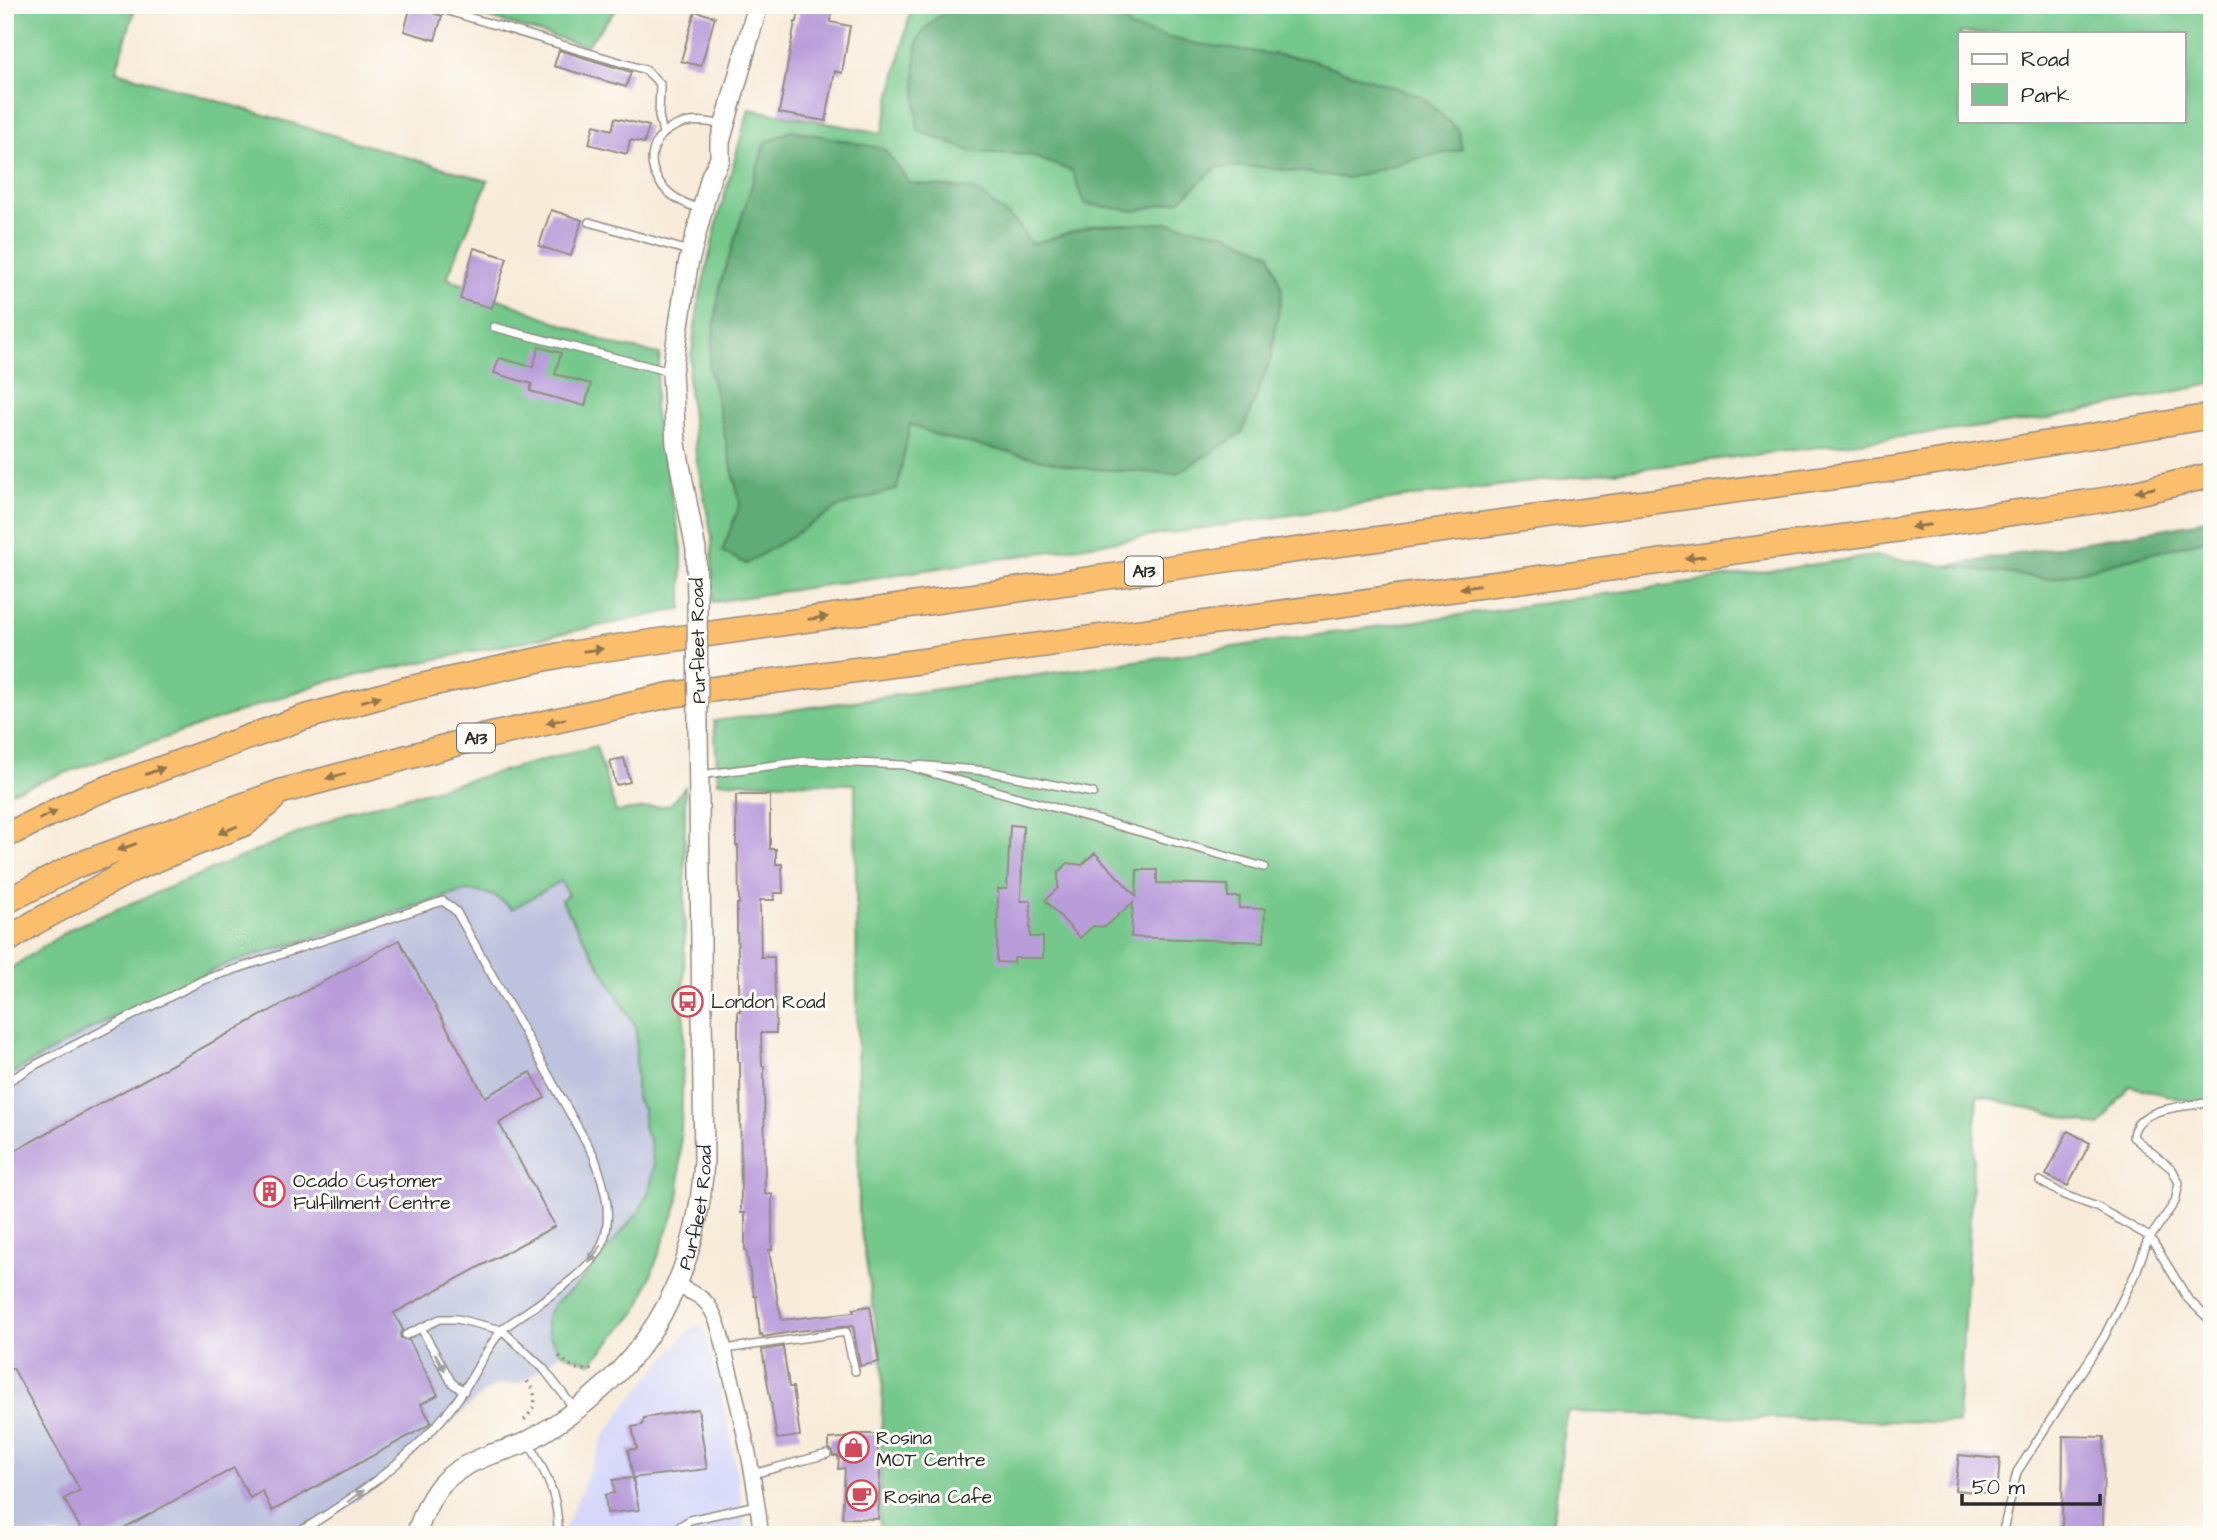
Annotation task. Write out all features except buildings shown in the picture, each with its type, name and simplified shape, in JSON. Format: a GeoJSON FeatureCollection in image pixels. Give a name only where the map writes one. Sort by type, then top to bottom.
{"type":"FeatureCollection","features":[{"type":"Feature","properties":{"kind":"highway","name":"A13"},"geometry":{"type":"LineString","coordinates":[[5,836],[91,794],[289,723],[403,690],[561,655],[1259,555],[1893,469],[2212,416]]}},
{"type":"Feature","properties":{"kind":"highway","name":"A13"},"geometry":{"type":"LineString","coordinates":[[5,902],[75,866],[283,791],[474,739],[670,695],[2110,499],[2212,475]]}},
{"type":"Feature","properties":{"kind":"highway"},"geometry":{"type":"LineString","coordinates":[[5,942],[34,923],[133,869],[246,823],[283,791]]}},
{"type":"Feature","properties":{"kind":"street","name":"Purfleet Road"},"geometry":{"type":"LineString","coordinates":[[417,1534],[425,1507],[450,1475],[474,1461],[528,1441],[576,1412],[604,1387],[652,1333],[677,1286],[695,1237],[703,1179],[696,550],[676,444],[672,372],[691,252],[710,176],[720,159],[720,142],[758,5]]}},
{"type":"Feature","properties":{"kind":"street","name":"Purfleet Road"},"geometry":{"type":"LineString","coordinates":[[677,1286],[696,1294],[709,1305],[724,1349],[758,1504],[761,1535]]}},
{"type":"Feature","properties":{"kind":"lane"},"geometry":{"type":"LineString","coordinates":[[429,5],[646,70],[660,84],[659,116],[663,133]]}},
{"type":"Feature","properties":{"kind":"lane"},"geometry":{"type":"LineString","coordinates":[[702,209],[687,205],[669,195],[656,178],[652,166],[656,144],[663,133],[686,122],[710,122],[725,126]]}},
{"type":"Feature","properties":{"kind":"lane"},"geometry":{"type":"LineString","coordinates":[[589,222],[691,252]]}},
{"type":"Feature","properties":{"kind":"lane"},"geometry":{"type":"LineString","coordinates":[[494,327],[672,372]]}},
{"type":"Feature","properties":{"kind":"lane"},"geometry":{"type":"LineString","coordinates":[[699,775],[806,761],[904,765],[987,771],[1093,793]]}},
{"type":"Feature","properties":{"kind":"lane"},"geometry":{"type":"LineString","coordinates":[[904,765],[1264,867]]}},
{"type":"Feature","properties":{"kind":"lane"},"geometry":{"type":"LineString","coordinates":[[5,1083],[37,1064],[203,981],[443,901],[456,911],[594,1156],[606,1189],[607,1220],[602,1245],[588,1264],[563,1286],[502,1330],[464,1391],[429,1434],[352,1499],[296,1534]]}},
{"type":"Feature","properties":{"kind":"lane"},"geometry":{"type":"LineString","coordinates":[[2002,1535],[2017,1472],[2104,1337],[2150,1237],[2175,1202],[2179,1183],[2172,1169],[2133,1137],[2134,1128],[2145,1116],[2212,1102]]}},
{"type":"Feature","properties":{"kind":"lane"},"geometry":{"type":"LineString","coordinates":[[2040,1181],[2064,1195],[2097,1207],[2150,1237],[2188,1299],[2212,1322]]}},
{"type":"Feature","properties":{"kind":"lane"},"geometry":{"type":"LineString","coordinates":[[406,1335],[440,1319],[457,1319],[502,1330],[543,1368],[576,1412]]}},
{"type":"Feature","properties":{"kind":"lane"},"geometry":{"type":"LineString","coordinates":[[421,1328],[452,1383],[464,1391]]}},
{"type":"Feature","properties":{"kind":"lane"},"geometry":{"type":"LineString","coordinates":[[724,1349],[846,1332],[855,1371]]}},
{"type":"Feature","properties":{"kind":"lane"},"geometry":{"type":"LineString","coordinates":[[528,1441],[555,1495],[559,1515],[558,1535]]}},
{"type":"Feature","properties":{"kind":"lane"},"geometry":{"type":"LineString","coordinates":[[752,1474],[827,1454]]}},
{"type":"Feature","properties":{"kind":"lane"},"geometry":{"type":"LineString","coordinates":[[666,1535],[690,1520],[758,1504]]}},
{"type":"Feature","properties":{"kind":"path"},"geometry":{"type":"LineString","coordinates":[[559,1356],[572,1368],[585,1371],[596,1369]]}},
{"type":"Feature","properties":{"kind":"shaded area"},"geometry":{"type":"Polygon","coordinates":[[[561,880],[568,895],[561,900],[636,1027],[636,1098],[644,1111],[643,1128],[649,1139],[654,1165],[650,1189],[640,1210],[577,1285],[556,1303],[550,1336],[561,1353],[559,1356],[521,1383],[496,1386],[482,1394],[378,1486],[306,1535],[5,1535],[5,1077],[96,1026],[224,965],[464,891],[494,895],[512,909],[561,880]]]}},
{"type":"Feature","properties":{"kind":"shaded area"},"geometry":{"type":"Polygon","coordinates":[[[692,1327],[703,1327],[725,1410],[745,1519],[742,1532],[740,1535],[562,1535],[604,1437],[626,1405],[692,1327]]]}},
{"type":"Feature","properties":{"kind":"green space"},"geometry":{"type":"Polygon","coordinates":[[[5,5],[136,5],[116,71],[488,181],[447,278],[614,345],[660,354],[654,409],[682,548],[682,609],[325,682],[5,794],[5,5]]]}},
{"type":"Feature","properties":{"kind":"green space"},"geometry":{"type":"Polygon","coordinates":[[[444,5],[620,5],[586,46],[444,5]]]}},
{"type":"Feature","properties":{"kind":"green space"},"geometry":{"type":"Polygon","coordinates":[[[912,5],[2212,5],[2212,384],[2046,419],[1417,496],[713,602],[712,537],[696,456],[688,380],[699,300],[720,211],[749,109],[882,133],[912,5]]]}},
{"type":"Feature","properties":{"kind":"green space"},"geometry":{"type":"Polygon","coordinates":[[[954,5],[1117,5],[1130,28],[1191,43],[1307,59],[1421,96],[1459,131],[1462,150],[1419,158],[1348,178],[1261,167],[1217,167],[1180,200],[1136,211],[1084,204],[1072,171],[1029,155],[973,152],[918,131],[916,57],[919,39],[935,20],[954,5]]]}},
{"type":"Feature","properties":{"kind":"green space"},"geometry":{"type":"Polygon","coordinates":[[[792,130],[884,149],[910,183],[975,190],[1017,223],[1031,244],[1095,225],[1170,223],[1227,234],[1270,253],[1282,290],[1271,358],[1242,433],[1176,474],[1079,468],[941,437],[910,424],[897,489],[841,506],[746,564],[722,551],[740,504],[709,366],[720,286],[765,143],[792,130]]]}},
{"type":"Feature","properties":{"kind":"green space"},"geometry":{"type":"Polygon","coordinates":[[[2212,517],[2212,538],[2050,579],[1947,566],[2190,524],[2212,517]]]}},
{"type":"Feature","properties":{"kind":"green space"},"geometry":{"type":"Polygon","coordinates":[[[2212,538],[2212,1107],[2130,1086],[2099,1126],[1977,1095],[1958,1423],[1567,1412],[1551,1535],[879,1535],[883,1367],[859,1218],[855,784],[718,782],[714,721],[1873,556],[2050,579],[2212,538]]]}},
{"type":"Feature","properties":{"kind":"green space"},"geometry":{"type":"Polygon","coordinates":[[[596,746],[616,812],[670,805],[685,787],[684,1029],[679,1200],[638,1310],[591,1363],[561,1353],[550,1336],[547,1316],[555,1303],[577,1285],[640,1210],[650,1189],[654,1165],[649,1139],[643,1128],[644,1111],[636,1099],[636,1027],[561,900],[568,895],[561,881],[512,909],[490,895],[464,891],[224,965],[96,1026],[5,1077],[5,972],[72,928],[349,812],[596,746]]]}},
{"type":"Feature","properties":{"kind":"place","name":"London Road"},"geometry":{"type":"Point","coordinates":[688,1001]}},
{"type":"Feature","properties":{"kind":"place","name":"Ocado Customer Fulfillment Centre"},"geometry":{"type":"Point","coordinates":[270,1191]}},
{"type":"Feature","properties":{"kind":"place","name":"Rosina MOT Centre"},"geometry":{"type":"Point","coordinates":[853,1448]}},
{"type":"Feature","properties":{"kind":"place","name":"Rosina Cafe"},"geometry":{"type":"Point","coordinates":[861,1496]}}]}
